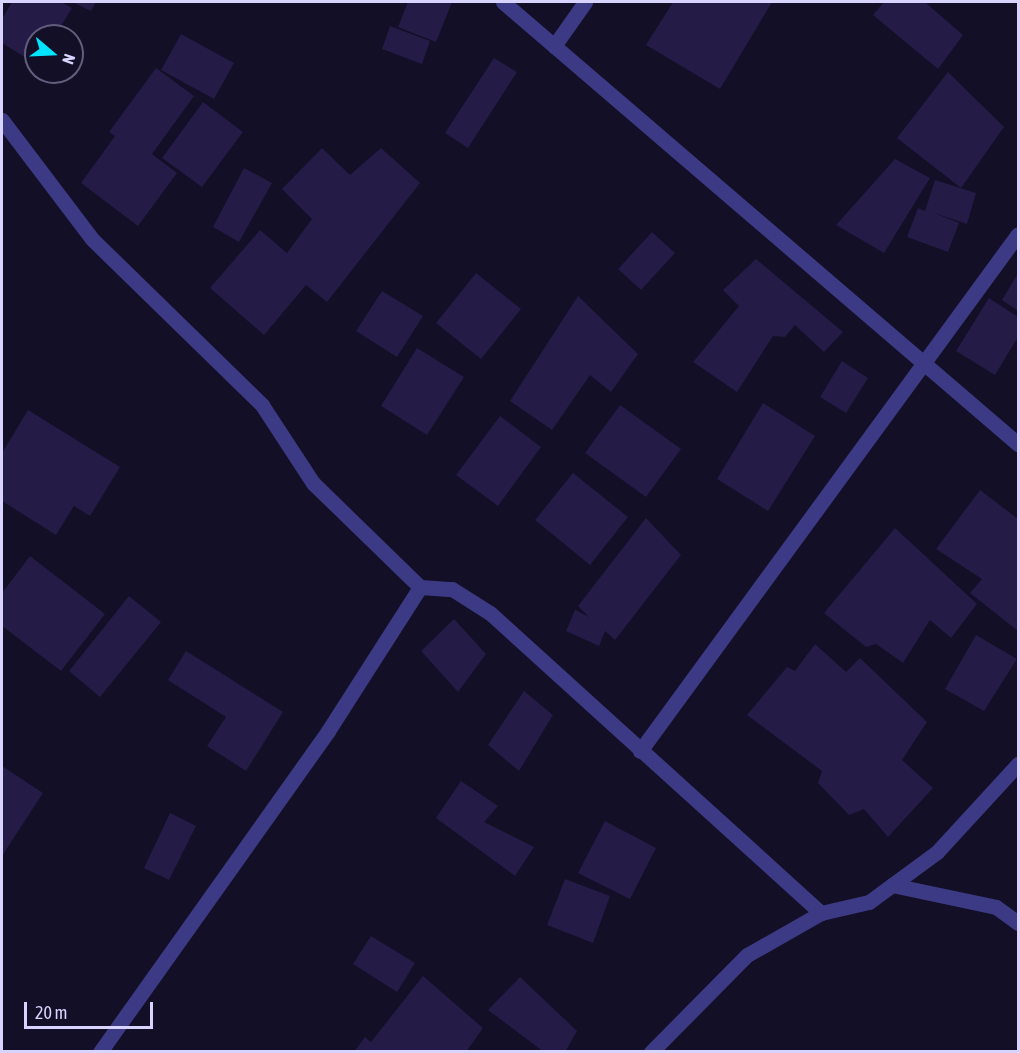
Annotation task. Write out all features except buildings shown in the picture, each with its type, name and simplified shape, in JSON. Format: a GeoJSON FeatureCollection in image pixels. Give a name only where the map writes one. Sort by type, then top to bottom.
{"type":"FeatureCollection","features":[{"type":"Feature","properties":{"kind":"street"},"geometry":{"type":"LineString","coordinates":[[503,2],[924,366],[1018,444]]}},
{"type":"Feature","properties":{"kind":"street"},"geometry":{"type":"LineString","coordinates":[[554,46],[585,2]]}},
{"type":"Feature","properties":{"kind":"street"},"geometry":{"type":"LineString","coordinates":[[2,120],[92,239],[254,397],[313,483],[420,587],[452,589],[490,613],[821,913]]}},
{"type":"Feature","properties":{"kind":"street"},"geometry":{"type":"LineString","coordinates":[[640,751],[924,366],[1018,234]]}},
{"type":"Feature","properties":{"kind":"street"},"geometry":{"type":"LineString","coordinates":[[100,1052],[328,731],[420,587]]}},
{"type":"Feature","properties":{"kind":"street"},"geometry":{"type":"LineString","coordinates":[[651,1052],[747,955],[821,913],[869,902],[937,852],[1018,764]]}},
{"type":"Feature","properties":{"kind":"street"},"geometry":{"type":"LineString","coordinates":[[892,885],[996,907],[1018,923]]}}]}
